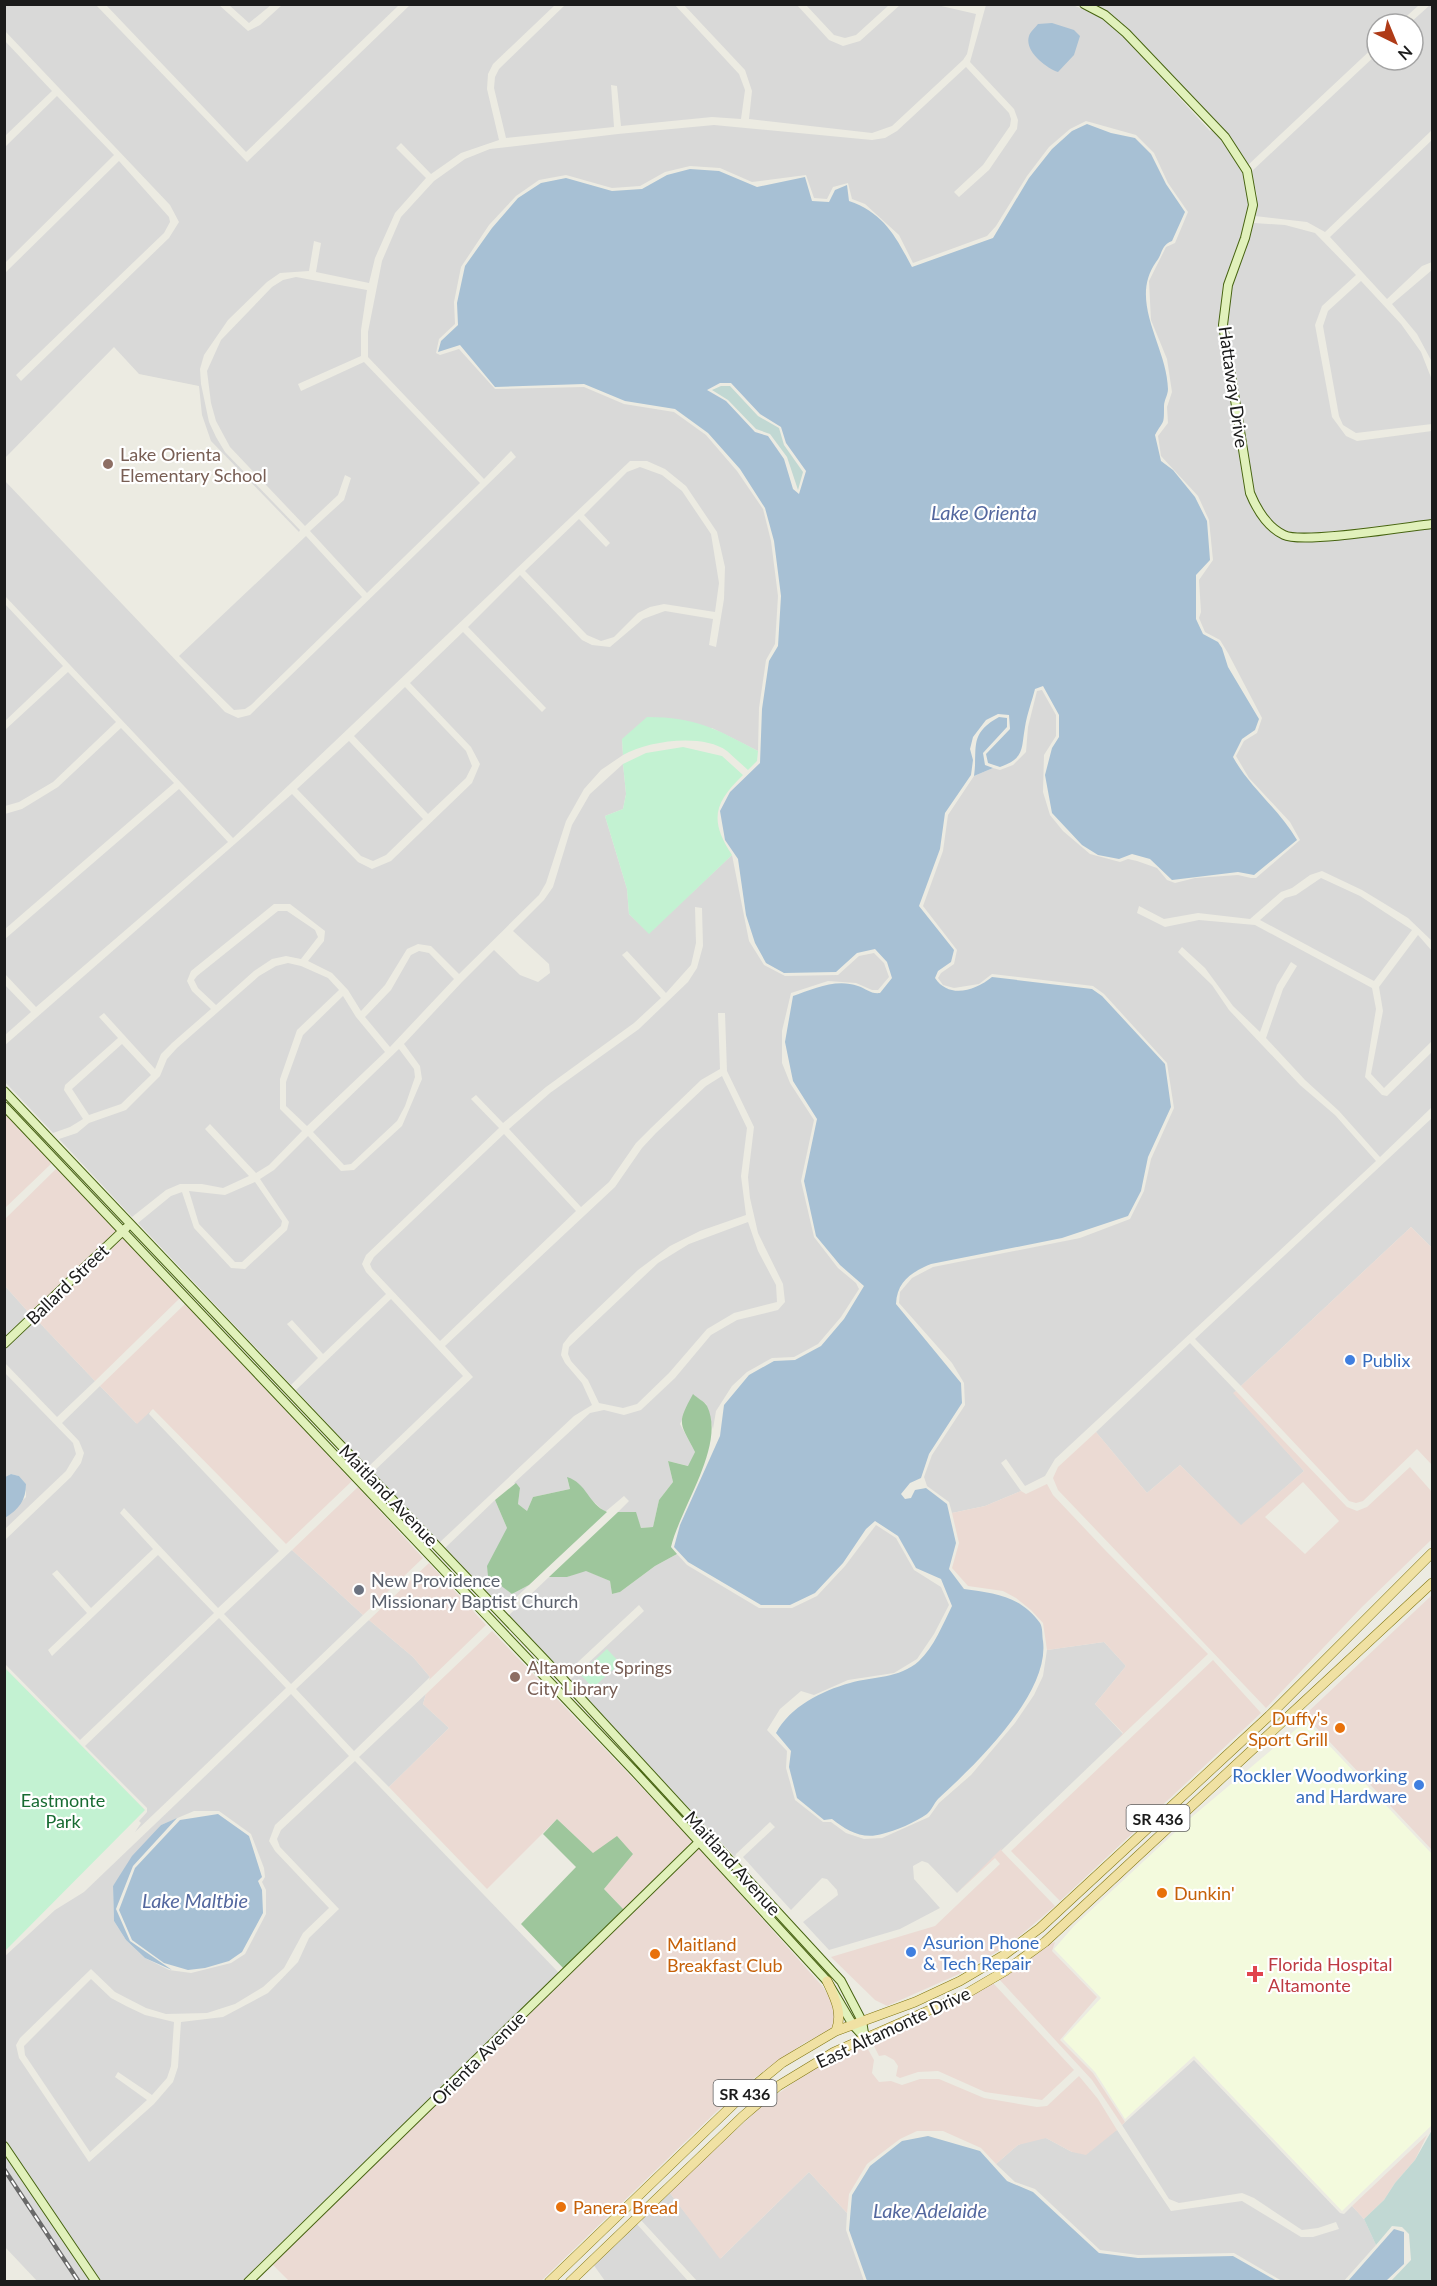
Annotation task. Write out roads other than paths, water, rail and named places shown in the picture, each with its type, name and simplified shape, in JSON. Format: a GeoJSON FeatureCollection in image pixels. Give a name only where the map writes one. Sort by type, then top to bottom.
{"type":"FeatureCollection","features":[{"type":"Feature","properties":{"kind":"main road","name":"Hattaway Drive"},"geometry":{"type":"LineString","coordinates":[[1084,4],[1105,15],[1126,33],[1225,137],[1247,171],[1253,205],[1245,238],[1228,285],[1223,325],[1250,493],[1256,510],[1275,530],[1298,539],[1432,524]]}},
{"type":"Feature","properties":{"kind":"main road","name":"Maitland Avenue"},"geometry":{"type":"LineString","coordinates":[[4,1091],[564,1680],[841,1981],[865,2039]]}},
{"type":"Feature","properties":{"kind":"main road","name":"Maitland Avenue"},"geometry":{"type":"LineString","coordinates":[[4,1106],[582,1715],[827,1981],[857,2023]]}},
{"type":"Feature","properties":{"kind":"main road","name":"Ballard Street"},"geometry":{"type":"LineString","coordinates":[[4,1344],[130,1223]]}},
{"type":"Feature","properties":{"kind":"main road","name":"SR 436"},"geometry":{"type":"LineString","coordinates":[[836,2031],[934,1994],[987,1966],[1048,1921],[1269,1716],[1432,1553]]}},
{"type":"Feature","properties":{"kind":"main road","name":"East Altamonte Drive"},"geometry":{"type":"LineString","coordinates":[[570,2282],[710,2147],[778,2086],[824,2058],[920,2017],[975,1989],[1045,1942],[1432,1582]]}},
{"type":"Feature","properties":{"kind":"main road","name":"Orienta Avenue"},"geometry":{"type":"LineString","coordinates":[[248,2282],[707,1835]]}},
{"type":"Feature","properties":{"kind":"main road"},"geometry":{"type":"LineString","coordinates":[[1127,1866],[1132,1852],[1131,1844]]}},
{"type":"Feature","properties":{"kind":"main road"},"geometry":{"type":"LineString","coordinates":[[993,1979],[1004,1955]]}},
{"type":"Feature","properties":{"kind":"main road"},"geometry":{"type":"LineString","coordinates":[[975,1989],[987,1966]]}},
{"type":"Feature","properties":{"kind":"main road"},"geometry":{"type":"LineString","coordinates":[[827,1981],[839,2012],[840,2021],[836,2031]]}},
{"type":"Feature","properties":{"kind":"main road","name":"East Altamonte Drive"},"geometry":{"type":"LineString","coordinates":[[549,2282],[709,2128],[773,2070],[836,2031]]}},
{"type":"Feature","properties":{"kind":"main road"},"geometry":{"type":"LineString","coordinates":[[709,2128],[713,2136],[710,2147]]}},
{"type":"Feature","properties":{"kind":"main road"},"geometry":{"type":"LineString","coordinates":[[4,2146],[96,2282]]}},
{"type":"Feature","properties":{"kind":"main road"},"geometry":{"type":"LineString","coordinates":[[635,2218],[638,2197]]}},
{"type":"Feature","properties":{"kind":"main road"},"geometry":{"type":"LineString","coordinates":[[623,2230],[627,2220],[627,2207]]}},
{"type":"Feature","properties":{"kind":"water"},"geometry":{"type":"Polygon","coordinates":[[[1052,23],[1074,30],[1080,36],[1074,55],[1058,72],[1037,58],[1028,42],[1030,34],[1038,24],[1052,23]]]}},
{"type":"Feature","properties":{"kind":"water","name":"Lake Orienta"},"geometry":{"type":"Polygon","coordinates":[[[1087,124],[1111,133],[1135,138],[1151,154],[1166,184],[1185,212],[1172,241],[1164,247],[1148,277],[1147,308],[1162,357],[1168,389],[1164,404],[1164,420],[1155,435],[1161,461],[1173,470],[1195,497],[1207,521],[1210,560],[1196,575],[1196,619],[1203,634],[1218,642],[1222,648],[1228,667],[1259,719],[1255,730],[1242,739],[1233,757],[1297,840],[1254,875],[1238,872],[1172,880],[1150,859],[1132,854],[1119,859],[1098,855],[1082,845],[1052,813],[1045,775],[1052,748],[1059,737],[1059,715],[1043,686],[1035,689],[1022,747],[1014,760],[1000,767],[988,763],[986,754],[1010,729],[1009,715],[998,714],[986,720],[973,737],[970,749],[973,760],[971,775],[945,813],[940,849],[919,906],[954,950],[951,962],[938,971],[935,978],[947,989],[955,991],[978,986],[992,977],[1092,989],[1102,996],[1165,1064],[1171,1107],[1148,1157],[1141,1191],[1128,1216],[1062,1238],[931,1264],[912,1274],[899,1289],[896,1304],[961,1383],[962,1403],[929,1454],[921,1478],[910,1483],[901,1494],[905,1499],[911,1498],[915,1490],[926,1488],[947,1504],[956,1543],[949,1569],[964,1589],[1006,1597],[1016,1601],[1033,1614],[1042,1627],[1042,1662],[1035,1683],[1007,1728],[971,1768],[938,1799],[929,1812],[899,1828],[868,1836],[849,1830],[832,1819],[824,1820],[797,1798],[789,1767],[791,1751],[776,1733],[789,1715],[818,1695],[850,1683],[903,1671],[919,1661],[934,1642],[952,1606],[941,1579],[916,1568],[898,1536],[875,1521],[866,1529],[843,1563],[815,1593],[790,1605],[761,1605],[688,1562],[674,1547],[680,1525],[720,1436],[724,1405],[749,1375],[774,1361],[795,1360],[821,1346],[844,1319],[864,1286],[840,1265],[816,1236],[804,1181],[817,1119],[793,1081],[785,1042],[793,996],[825,985],[841,983],[880,993],[892,978],[887,962],[875,949],[857,953],[836,972],[784,973],[766,963],[755,943],[746,915],[738,859],[725,840],[720,811],[730,792],[760,763],[762,709],[769,661],[778,646],[781,596],[774,541],[765,508],[740,469],[708,433],[675,409],[625,401],[584,384],[495,387],[460,345],[438,352],[441,341],[458,325],[457,303],[465,266],[492,228],[518,198],[541,183],[566,178],[612,191],[642,189],[667,175],[690,169],[719,171],[757,187],[805,177],[812,201],[829,202],[835,190],[847,185],[849,201],[871,212],[888,227],[912,267],[993,238],[1029,178],[1052,149],[1072,131],[1087,124]],[[720,383],[707,390],[726,401],[755,432],[768,436],[784,459],[793,489],[799,494],[806,471],[786,443],[781,427],[760,414],[731,383],[720,383]]]}},
{"type":"Feature","properties":{"kind":"water"},"geometry":{"type":"Polygon","coordinates":[[[999,717],[1007,718],[1007,727],[983,753],[985,765],[993,768],[974,776],[976,742],[983,729],[999,717]]]}},
{"type":"Feature","properties":{"kind":"water"},"geometry":{"type":"Polygon","coordinates":[[[11,1474],[19,1476],[26,1484],[26,1490],[21,1504],[5,1518],[5,1477],[11,1474]]]}},
{"type":"Feature","properties":{"kind":"water","name":"Lake Maltbie"},"geometry":{"type":"Polygon","coordinates":[[[218,1814],[249,1836],[262,1877],[258,1881],[262,1890],[263,1913],[242,1952],[229,1961],[188,1970],[164,1963],[132,1940],[119,1910],[135,1868],[180,1820],[218,1814]]]}},
{"type":"Feature","properties":{"kind":"water"},"geometry":{"type":"Polygon","coordinates":[[[177,1818],[133,1866],[116,1909],[130,1941],[172,1970],[145,1958],[126,1940],[114,1921],[113,1886],[132,1856],[161,1825],[177,1818]]]}},
{"type":"Feature","properties":{"kind":"water","name":"Lake Adelaide"},"geometry":{"type":"Polygon","coordinates":[[[928,2136],[980,2151],[1007,2181],[1033,2192],[1099,2253],[1138,2258],[1233,2256],[1277,2281],[867,2281],[849,2230],[852,2195],[870,2166],[902,2141],[928,2136]]]}},
{"type":"Feature","properties":{"kind":"water"},"geometry":{"type":"Polygon","coordinates":[[[1394,2229],[1404,2232],[1404,2264],[1386,2281],[1348,2281],[1394,2229]]]}},
{"type":"Feature","properties":{"kind":"railway"},"geometry":{"type":"LineString","coordinates":[[4,2169],[79,2282]]}},
{"type":"Feature","properties":{"kind":"place","name":"Lake Orienta Elementary School"},"geometry":{"type":"Point","coordinates":[108,464]}},
{"type":"Feature","properties":{"kind":"place","name":"Publix"},"geometry":{"type":"Point","coordinates":[1350,1360]}},
{"type":"Feature","properties":{"kind":"place","name":"New Providence Missionary Baptist Church"},"geometry":{"type":"Point","coordinates":[359,1590]}},
{"type":"Feature","properties":{"kind":"place","name":"Altamonte Springs City Library"},"geometry":{"type":"Point","coordinates":[515,1677]}},
{"type":"Feature","properties":{"kind":"place","name":"Duffy's Sport Grill"},"geometry":{"type":"Point","coordinates":[1340,1728]}},
{"type":"Feature","properties":{"kind":"place","name":"Rockler Woodworking and Hardware"},"geometry":{"type":"Point","coordinates":[1419,1785]}},
{"type":"Feature","properties":{"kind":"place","name":"Dunkin'"},"geometry":{"type":"Point","coordinates":[1162,1893]}},
{"type":"Feature","properties":{"kind":"place","name":"Asurion Phone & Tech Repair"},"geometry":{"type":"Point","coordinates":[911,1952]}},
{"type":"Feature","properties":{"kind":"place","name":"Maitland Breakfast Club"},"geometry":{"type":"Point","coordinates":[655,1954]}},
{"type":"Feature","properties":{"kind":"place","name":"Florida Hospital Altamonte"},"geometry":{"type":"Point","coordinates":[1255,1974]}},
{"type":"Feature","properties":{"kind":"place","name":"Panera Bread"},"geometry":{"type":"Point","coordinates":[561,2207]}},
{"type":"Feature","properties":{"kind":"park label","name":"Eastmonte Park"},"geometry":{"type":"Point","coordinates":[63,1810]}}]}
